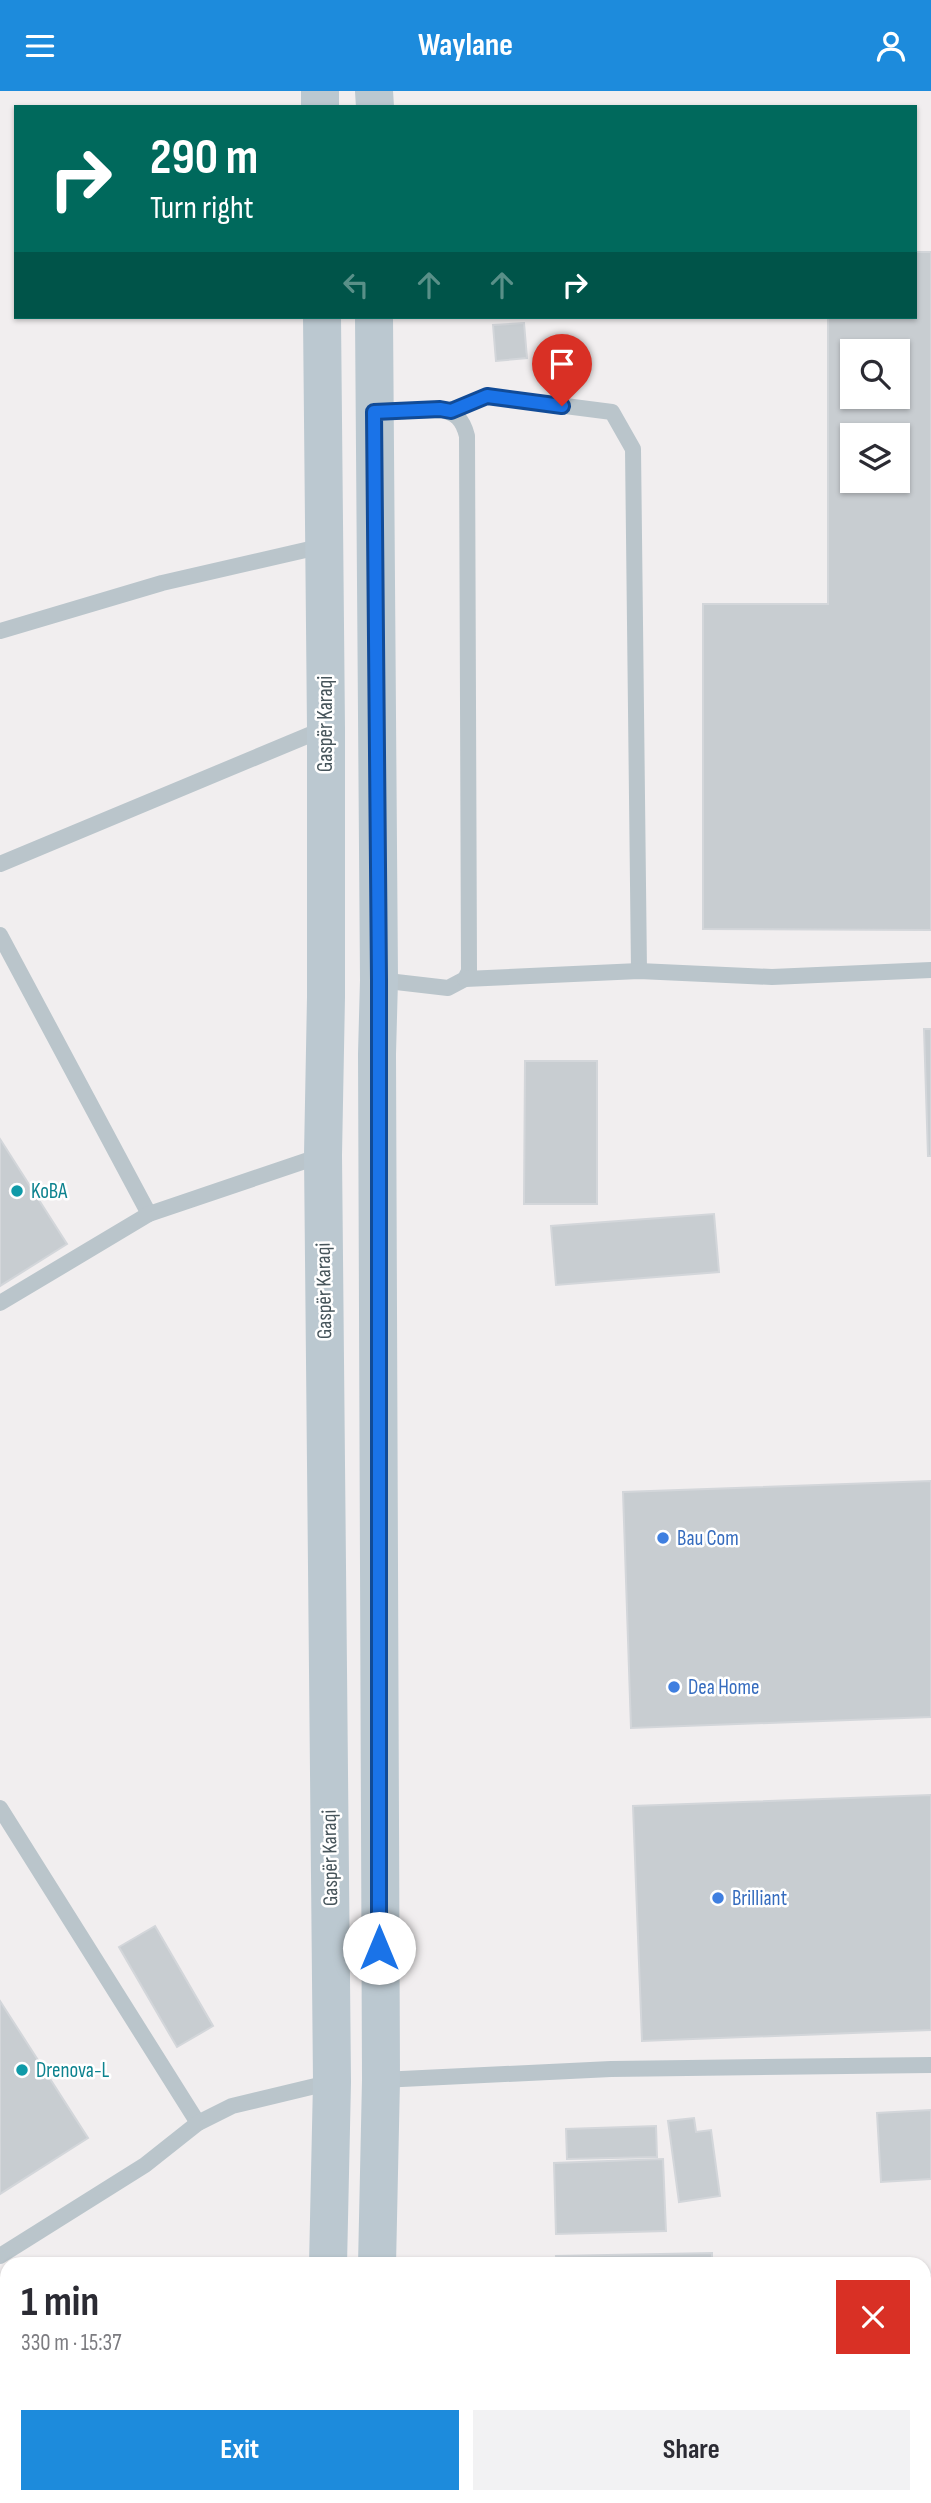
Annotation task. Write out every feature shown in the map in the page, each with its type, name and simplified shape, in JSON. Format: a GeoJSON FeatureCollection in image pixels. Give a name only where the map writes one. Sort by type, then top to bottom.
{"type":"FeatureCollection","features":[{"type":"Feature","properties":{"kind":"main road","name":"Gaspër Karaqi"},"geometry":{"type":"LineString","coordinates":[[322,319],[326,728],[323,1155],[332,2082],[328,2257]]}},
{"type":"Feature","properties":{"kind":"main road"},"geometry":{"type":"LineString","coordinates":[[374,319],[379,980],[377,1082],[381,2080],[377,2257]]}},
{"type":"Feature","properties":{"kind":"lane"},"geometry":{"type":"LineString","coordinates":[[451,411],[487,396],[612,412],[633,449],[639,971]]}},
{"type":"Feature","properties":{"kind":"lane"},"geometry":{"type":"LineString","coordinates":[[374,412],[440,409],[451,411],[459,417],[467,436],[471,962],[465,979]]}},
{"type":"Feature","properties":{"kind":"lane"},"geometry":{"type":"LineString","coordinates":[[0,631],[162,583],[323,547]]}},
{"type":"Feature","properties":{"kind":"lane"},"geometry":{"type":"LineString","coordinates":[[0,864],[326,728]]}},
{"type":"Feature","properties":{"kind":"lane"},"geometry":{"type":"LineString","coordinates":[[0,935],[149,1214]]}},
{"type":"Feature","properties":{"kind":"lane"},"geometry":{"type":"LineString","coordinates":[[379,980],[448,988],[465,979],[639,971],[772,977],[931,970]]}},
{"type":"Feature","properties":{"kind":"lane"},"geometry":{"type":"LineString","coordinates":[[0,1303],[149,1214],[323,1155]]}},
{"type":"Feature","properties":{"kind":"lane"},"geometry":{"type":"LineString","coordinates":[[0,1808],[198,2123]]}},
{"type":"Feature","properties":{"kind":"lane"},"geometry":{"type":"LineString","coordinates":[[381,2080],[611,2069],[931,2065]]}},
{"type":"Feature","properties":{"kind":"lane"},"geometry":{"type":"LineString","coordinates":[[0,2256],[145,2165],[198,2123],[232,2106],[332,2082]]}},
{"type":"Feature","properties":{"kind":"building"},"geometry":{"type":"Polygon","coordinates":[[[917,252],[931,252],[931,930],[703,929],[703,604],[828,604],[828,319],[917,319],[917,252]]]}},
{"type":"Feature","properties":{"kind":"building"},"geometry":{"type":"Polygon","coordinates":[[[524,323],[527,358],[496,361],[493,325],[524,323]]]}},
{"type":"Feature","properties":{"kind":"building"},"geometry":{"type":"Polygon","coordinates":[[[924,1029],[931,1029],[931,1156],[928,1156],[924,1029]]]}},
{"type":"Feature","properties":{"kind":"building"},"geometry":{"type":"Polygon","coordinates":[[[525,1061],[597,1061],[597,1204],[524,1204],[525,1061]]]}},
{"type":"Feature","properties":{"kind":"building","name":"KoBA"},"geometry":{"type":"Polygon","coordinates":[[[0,1139],[67,1244],[0,1286],[0,1139]]]}},
{"type":"Feature","properties":{"kind":"building"},"geometry":{"type":"Polygon","coordinates":[[[714,1214],[719,1272],[556,1285],[551,1226],[714,1214]]]}},
{"type":"Feature","properties":{"kind":"building"},"geometry":{"type":"Polygon","coordinates":[[[931,1481],[931,1717],[631,1728],[623,1492],[931,1481]]]}},
{"type":"Feature","properties":{"kind":"building"},"geometry":{"type":"Polygon","coordinates":[[[931,1795],[931,2030],[642,2041],[633,1806],[931,1795]]]}},
{"type":"Feature","properties":{"kind":"building"},"geometry":{"type":"Polygon","coordinates":[[[155,1926],[213,2026],[177,2047],[119,1947],[155,1926]]]}},
{"type":"Feature","properties":{"kind":"building","name":"Drenova-L"},"geometry":{"type":"Polygon","coordinates":[[[0,2001],[88,2138],[0,2194],[0,2001]]]}},
{"type":"Feature","properties":{"kind":"building"},"geometry":{"type":"Polygon","coordinates":[[[931,2110],[931,2179],[881,2182],[877,2113],[931,2110]]]}},
{"type":"Feature","properties":{"kind":"building"},"geometry":{"type":"Polygon","coordinates":[[[694,2118],[696,2132],[711,2130],[720,2196],[679,2202],[668,2121],[694,2118]]]}},
{"type":"Feature","properties":{"kind":"building"},"geometry":{"type":"Polygon","coordinates":[[[656,2126],[657,2157],[567,2159],[566,2129],[656,2126]]]}},
{"type":"Feature","properties":{"kind":"building"},"geometry":{"type":"Polygon","coordinates":[[[663,2159],[666,2231],[556,2234],[554,2163],[663,2159]]]}},
{"type":"Feature","properties":{"kind":"building"},"geometry":{"type":"Polygon","coordinates":[[[712,2253],[712,2257],[556,2256],[712,2253]]]}},
{"type":"Feature","properties":{"kind":"place","name":"KoBA"},"geometry":{"type":"Point","coordinates":[17,1191]}},
{"type":"Feature","properties":{"kind":"place","name":"Bau Com"},"geometry":{"type":"Point","coordinates":[663,1538]}},
{"type":"Feature","properties":{"kind":"place","name":"Dea Home"},"geometry":{"type":"Point","coordinates":[674,1687]}},
{"type":"Feature","properties":{"kind":"place","name":"Brilliant"},"geometry":{"type":"Point","coordinates":[718,1898]}},
{"type":"Feature","properties":{"kind":"place","name":"Drenova-L"},"geometry":{"type":"Point","coordinates":[22,2070]}},
{"type":"Feature","properties":{"kind":"route"},"geometry":{"type":"LineString","coordinates":[[379,1948],[379,980],[374,412],[440,409],[451,411],[487,396],[562,406]]}}]}
